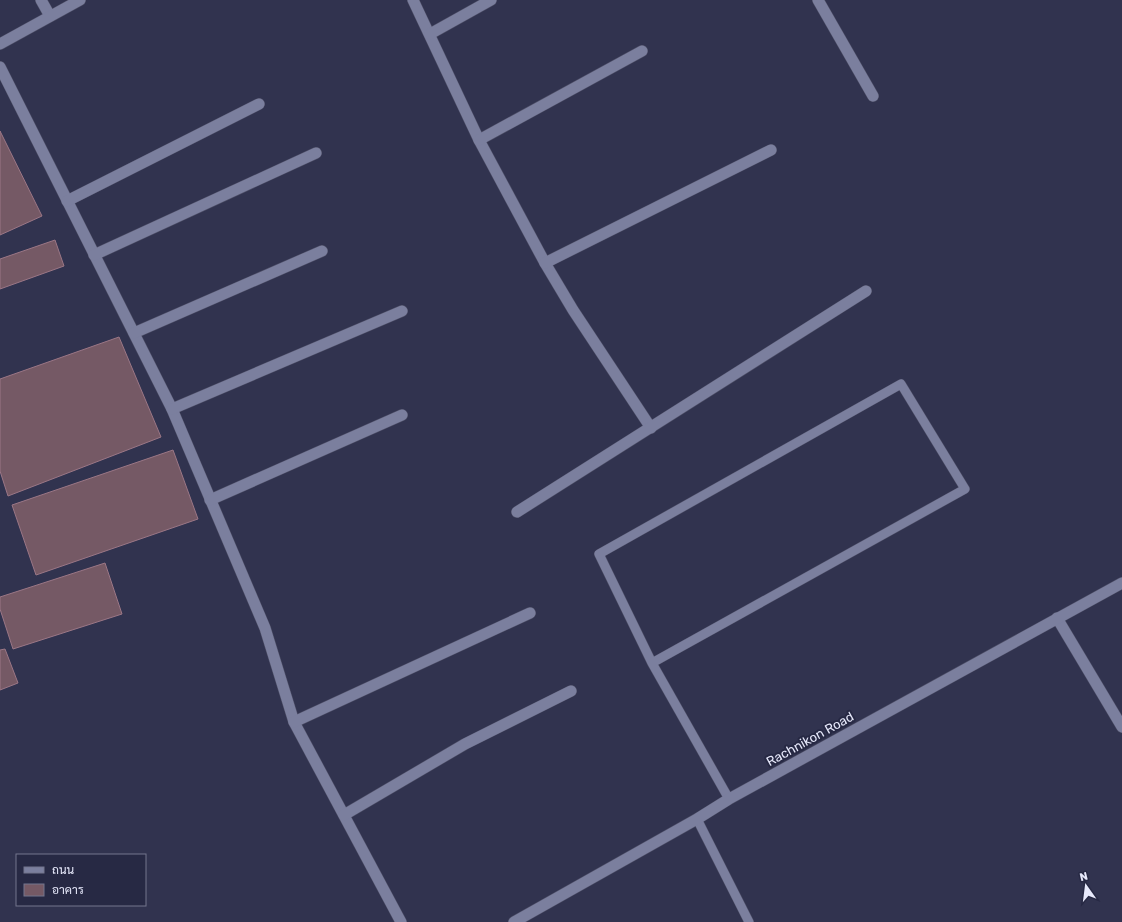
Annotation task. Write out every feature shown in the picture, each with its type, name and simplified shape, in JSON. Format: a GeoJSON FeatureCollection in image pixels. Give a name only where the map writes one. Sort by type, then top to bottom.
{"type":"FeatureCollection","features":[{"type":"Feature","properties":{"kind":"street"},"geometry":{"type":"LineString","coordinates":[[41,0],[50,16]]}},
{"type":"Feature","properties":{"kind":"street"},"geometry":{"type":"LineString","coordinates":[[0,44],[80,0]]}},
{"type":"Feature","properties":{"kind":"street"},"geometry":{"type":"LineString","coordinates":[[413,0],[479,140],[545,263],[573,310],[652,428]]}},
{"type":"Feature","properties":{"kind":"street"},"geometry":{"type":"LineString","coordinates":[[430,34],[491,0]]}},
{"type":"Feature","properties":{"kind":"street"},"geometry":{"type":"LineString","coordinates":[[818,0],[873,96]]}},
{"type":"Feature","properties":{"kind":"street"},"geometry":{"type":"LineString","coordinates":[[479,140],[642,51]]}},
{"type":"Feature","properties":{"kind":"street"},"geometry":{"type":"LineString","coordinates":[[0,67],[172,408],[265,628],[294,722],[401,922]]}},
{"type":"Feature","properties":{"kind":"street"},"geometry":{"type":"LineString","coordinates":[[68,201],[259,104]]}},
{"type":"Feature","properties":{"kind":"street"},"geometry":{"type":"LineString","coordinates":[[545,263],[771,150]]}},
{"type":"Feature","properties":{"kind":"street"},"geometry":{"type":"LineString","coordinates":[[94,254],[316,152]]}},
{"type":"Feature","properties":{"kind":"street"},"geometry":{"type":"LineString","coordinates":[[134,332],[322,251]]}},
{"type":"Feature","properties":{"kind":"street"},"geometry":{"type":"LineString","coordinates":[[517,512],[652,428],[866,291]]}},
{"type":"Feature","properties":{"kind":"street"},"geometry":{"type":"LineString","coordinates":[[172,408],[402,311]]}},
{"type":"Feature","properties":{"kind":"street"},"geometry":{"type":"LineString","coordinates":[[210,500],[402,415]]}},
{"type":"Feature","properties":{"kind":"street","name":"Rachnikon Road"},"geometry":{"type":"LineString","coordinates":[[514,922],[697,819],[729,799],[1122,583]]}},
{"type":"Feature","properties":{"kind":"street"},"geometry":{"type":"LineString","coordinates":[[294,722],[530,613]]}},
{"type":"Feature","properties":{"kind":"street"},"geometry":{"type":"LineString","coordinates":[[1057,618],[1122,727]]}},
{"type":"Feature","properties":{"kind":"street"},"geometry":{"type":"LineString","coordinates":[[344,815],[465,744],[571,691]]}},
{"type":"Feature","properties":{"kind":"lane"},"geometry":{"type":"LineString","coordinates":[[652,663],[965,489],[901,384],[599,554],[652,663],[729,799]]}},
{"type":"Feature","properties":{"kind":"lane"},"geometry":{"type":"LineString","coordinates":[[697,819],[749,922]]}},
{"type":"Feature","properties":{"kind":"building"},"geometry":{"type":"Polygon","coordinates":[[[0,131],[42,216],[0,235],[0,131]]]}},
{"type":"Feature","properties":{"kind":"building"},"geometry":{"type":"Polygon","coordinates":[[[55,240],[64,266],[0,289],[0,259],[55,240]]]}},
{"type":"Feature","properties":{"kind":"building"},"geometry":{"type":"Polygon","coordinates":[[[119,337],[161,437],[8,496],[0,471],[0,379],[119,337]]]}},
{"type":"Feature","properties":{"kind":"building"},"geometry":{"type":"Polygon","coordinates":[[[173,450],[198,519],[36,575],[12,505],[173,450]]]}},
{"type":"Feature","properties":{"kind":"building"},"geometry":{"type":"Polygon","coordinates":[[[105,563],[122,614],[13,649],[0,609],[0,597],[105,563]]]}},
{"type":"Feature","properties":{"kind":"building"},"geometry":{"type":"Polygon","coordinates":[[[5,649],[18,683],[0,690],[0,650],[5,649]]]}}]}
